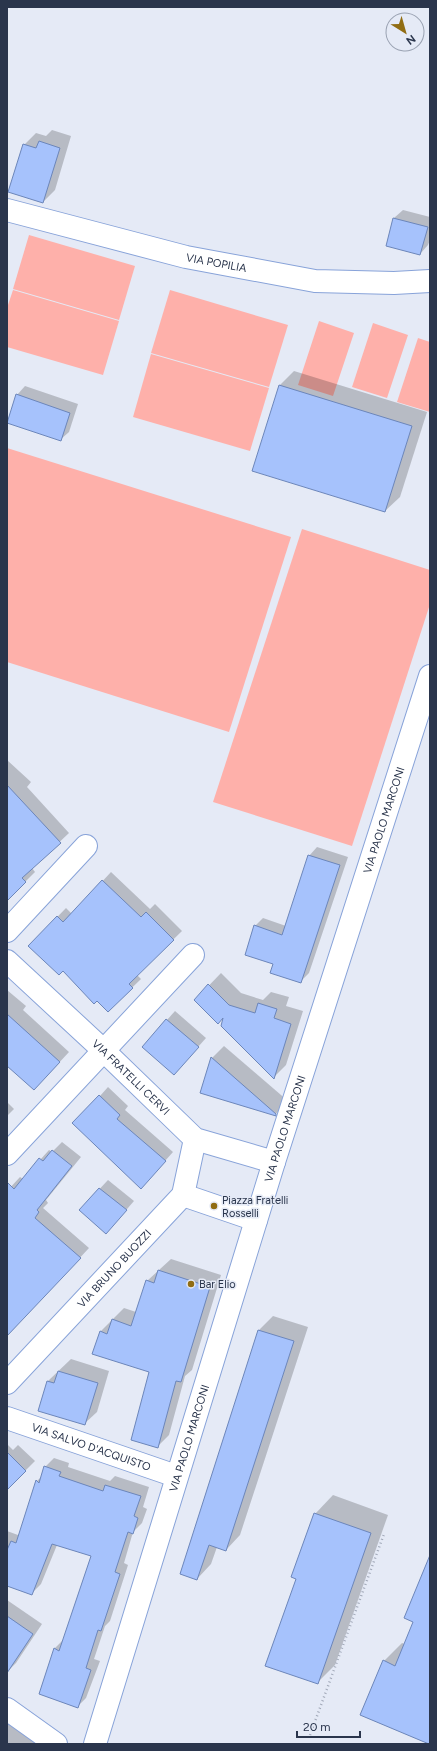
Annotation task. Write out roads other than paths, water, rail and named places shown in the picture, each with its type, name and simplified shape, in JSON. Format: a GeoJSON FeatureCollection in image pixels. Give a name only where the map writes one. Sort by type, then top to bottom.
{"type":"FeatureCollection","features":[{"type":"Feature","properties":{"kind":"street","name":"VIA POPILIA"},"geometry":{"type":"LineString","coordinates":[[7,210],[186,257],[315,282],[394,283],[430,281]]}},
{"type":"Feature","properties":{"kind":"street","name":"VIA PAOLO MARCONI"},"geometry":{"type":"LineString","coordinates":[[95,1744],[176,1476],[274,1162],[430,676]]}},
{"type":"Feature","properties":{"kind":"street"},"geometry":{"type":"LineString","coordinates":[[7,931],[86,846]]}},
{"type":"Feature","properties":{"kind":"street"},"geometry":{"type":"LineString","coordinates":[[7,1154],[193,955]]}},
{"type":"Feature","properties":{"kind":"street","name":"VIA FRATELLI CERVI"},"geometry":{"type":"LineString","coordinates":[[7,961],[103,1050],[195,1139],[274,1162]]}},
{"type":"Feature","properties":{"kind":"street"},"geometry":{"type":"LineString","coordinates":[[195,1139],[183,1195],[256,1220]]}},
{"type":"Feature","properties":{"kind":"street","name":"VIA BRUNO BUOZZI"},"geometry":{"type":"LineString","coordinates":[[7,1383],[183,1195]]}},
{"type":"Feature","properties":{"kind":"street","name":"VIA SALVO D'ACQUISTO"},"geometry":{"type":"LineString","coordinates":[[7,1418],[176,1476]]}},
{"type":"Feature","properties":{"kind":"street"},"geometry":{"type":"LineString","coordinates":[[7,1709],[56,1744]]}},
{"type":"Feature","properties":{"kind":"place","name":"Piazza Fratelli Rosselli"},"geometry":{"type":"Point","coordinates":[214,1206]}},
{"type":"Feature","properties":{"kind":"place","name":"Bar Elio"},"geometry":{"type":"Point","coordinates":[191,1284]}}]}
